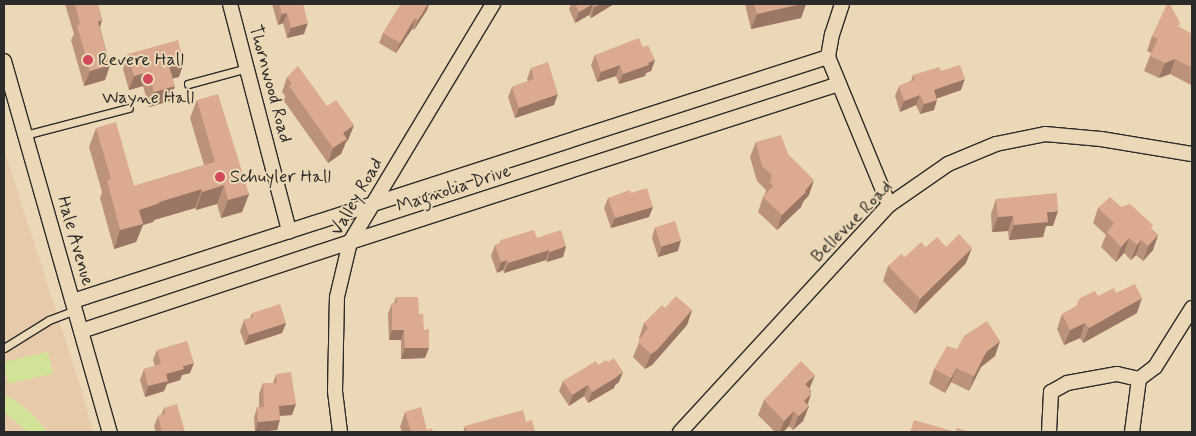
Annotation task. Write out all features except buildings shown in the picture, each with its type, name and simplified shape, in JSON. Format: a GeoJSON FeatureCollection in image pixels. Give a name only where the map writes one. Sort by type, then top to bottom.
{"type":"FeatureCollection","features":[{"type":"Feature","properties":{"kind":"street","name":"Thornwood Road"},"geometry":{"type":"LineString","coordinates":[[230,4],[289,231]]}},
{"type":"Feature","properties":{"kind":"street","name":"Valley Road"},"geometry":{"type":"LineString","coordinates":[[340,432],[335,392],[337,296],[350,242],[492,4]]}},
{"type":"Feature","properties":{"kind":"street"},"geometry":{"type":"LineString","coordinates":[[842,4],[832,34],[828,58],[889,205]]}},
{"type":"Feature","properties":{"kind":"street","name":"Magnolia Drive"},"geometry":{"type":"LineString","coordinates":[[74,305],[374,203],[828,58]]}},
{"type":"Feature","properties":{"kind":"street","name":"Hale Avenue"},"geometry":{"type":"LineString","coordinates":[[4,63],[110,432]]}},
{"type":"Feature","properties":{"kind":"street","name":"Magnolia Drive"},"geometry":{"type":"LineString","coordinates":[[81,331],[839,84]]}},
{"type":"Feature","properties":{"kind":"street","name":"Bellevue Road"},"geometry":{"type":"LineString","coordinates":[[680,432],[889,205],[948,164],[996,144],[1046,134],[1101,139],[1192,154]]}},
{"type":"Feature","properties":{"kind":"street"},"geometry":{"type":"LineString","coordinates":[[1132,432],[1138,380],[1155,368],[1192,308]]}},
{"type":"Feature","properties":{"kind":"street"},"geometry":{"type":"LineString","coordinates":[[1049,432],[1051,392],[1067,383],[1117,374],[1138,380]]}},
{"type":"Feature","properties":{"kind":"lane"},"geometry":{"type":"LineString","coordinates":[[188,84],[247,68]]}},
{"type":"Feature","properties":{"kind":"lane"},"geometry":{"type":"LineString","coordinates":[[25,135],[129,108]]}},
{"type":"Feature","properties":{"kind":"lane"},"geometry":{"type":"LineString","coordinates":[[4,348],[74,305]]}},
{"type":"Feature","properties":{"kind":"shaded area"},"geometry":{"type":"Polygon","coordinates":[[[4,149],[83,395],[93,432],[4,432],[4,149]]]}},
{"type":"Feature","properties":{"kind":"green space"},"geometry":{"type":"Polygon","coordinates":[[[48,352],[53,373],[8,384],[4,362],[48,352]]]}},
{"type":"Feature","properties":{"kind":"green space"},"geometry":{"type":"Polygon","coordinates":[[[4,396],[12,398],[32,414],[48,432],[28,432],[4,412],[4,396]]]}},
{"type":"Feature","properties":{"kind":"place","name":"Revere Hall"},"geometry":{"type":"Point","coordinates":[88,60]}},
{"type":"Feature","properties":{"kind":"place","name":"Wayne Hall"},"geometry":{"type":"Point","coordinates":[148,79]}},
{"type":"Feature","properties":{"kind":"place","name":"Schuyler Hall"},"geometry":{"type":"Point","coordinates":[220,177]}}]}
